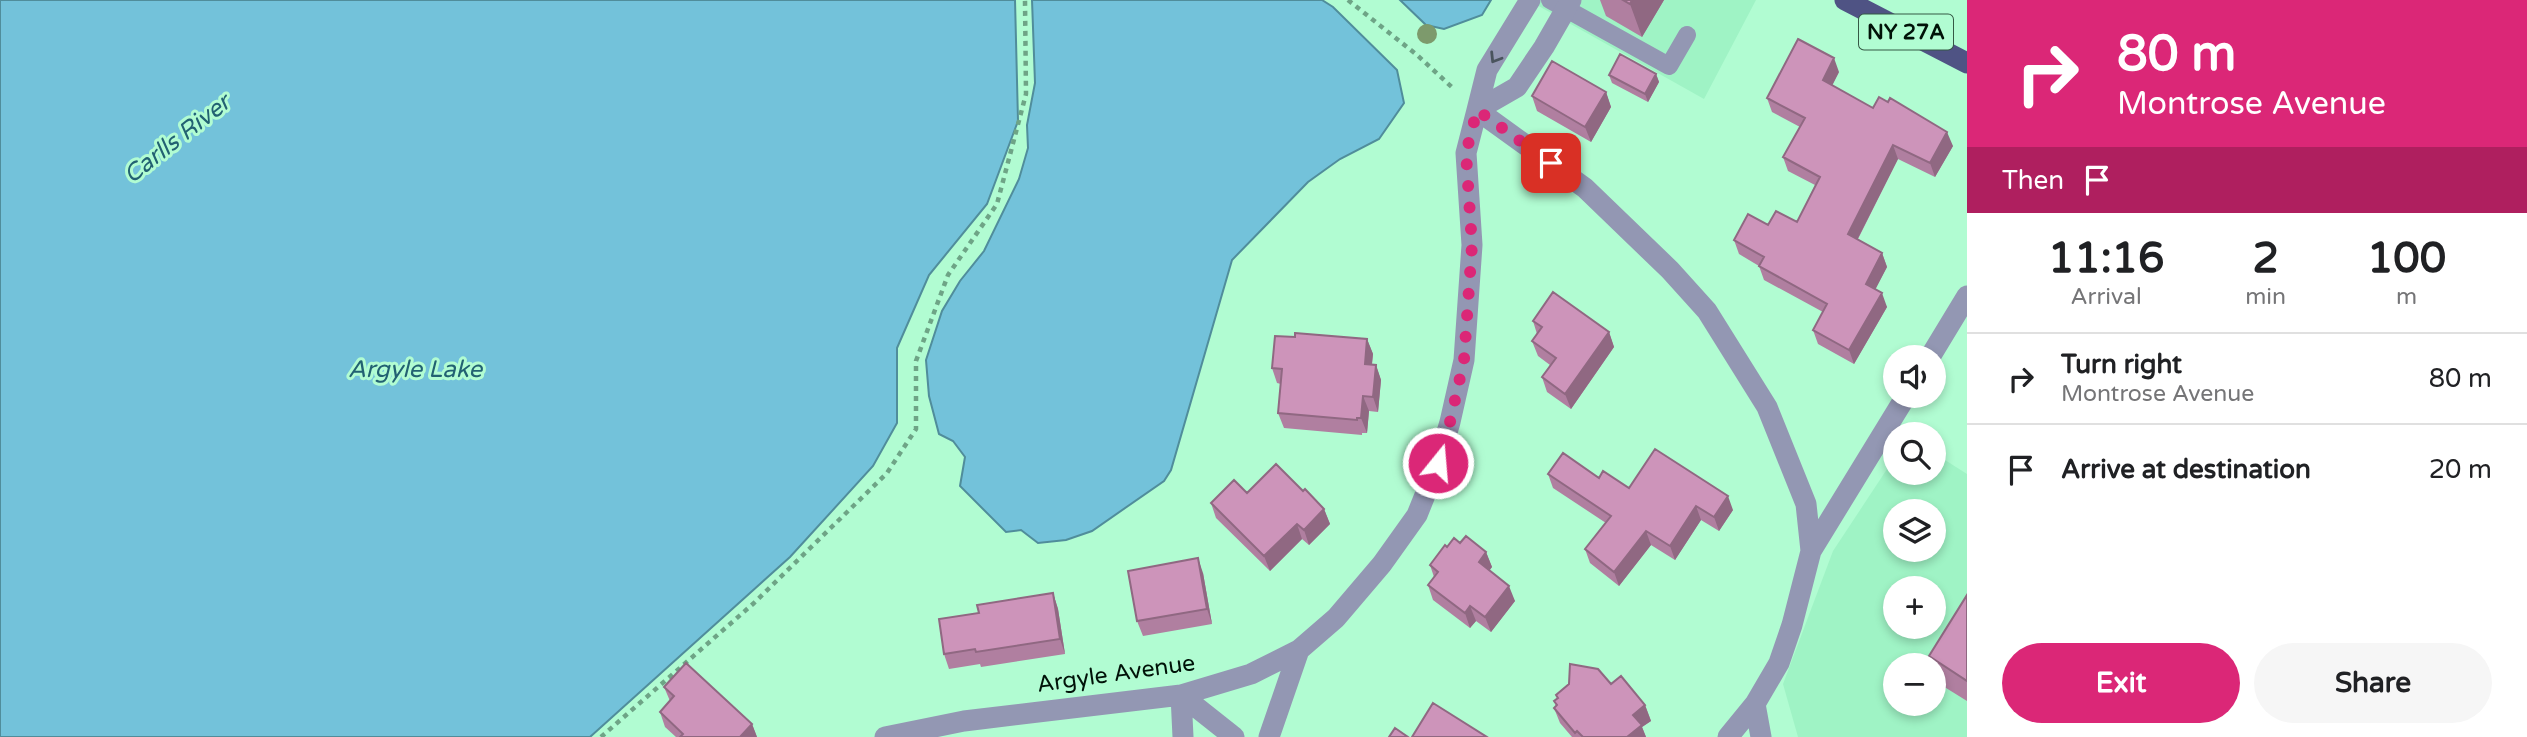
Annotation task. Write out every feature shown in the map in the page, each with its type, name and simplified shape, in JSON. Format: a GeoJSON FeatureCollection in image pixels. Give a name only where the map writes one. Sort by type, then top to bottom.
{"type":"FeatureCollection","features":[{"type":"Feature","properties":{"kind":"main road","name":"NY 27A"},"geometry":{"type":"LineString","coordinates":[[1846,0],[1967,64]]}},
{"type":"Feature","properties":{"kind":"street","name":"Argyle Avenue"},"geometry":{"type":"LineString","coordinates":[[885,737],[964,721],[1181,695],[1251,674],[1299,650],[1336,618],[1382,564],[1417,515],[1438,463],[1464,360],[1472,245],[1466,153],[1487,70],[1530,0]]}},
{"type":"Feature","properties":{"kind":"street"},"geometry":{"type":"LineString","coordinates":[[1562,3],[1545,47],[1517,87],[1477,110],[1585,188],[1661,260],[1707,311],[1767,407],[1805,505],[1811,551]]}},
{"type":"Feature","properties":{"kind":"street"},"geometry":{"type":"LineString","coordinates":[[1937,345],[1967,296]]}},
{"type":"Feature","properties":{"kind":"street"},"geometry":{"type":"LineString","coordinates":[[1728,737],[1755,704],[1779,663],[1811,551],[1899,408]]}},
{"type":"Feature","properties":{"kind":"street"},"geometry":{"type":"LineString","coordinates":[[1269,737],[1299,650]]}},
{"type":"Feature","properties":{"kind":"street"},"geometry":{"type":"LineString","coordinates":[[1181,695],[1183,737]]}},
{"type":"Feature","properties":{"kind":"street"},"geometry":{"type":"LineString","coordinates":[[1181,695],[1234,737]]}},
{"type":"Feature","properties":{"kind":"street"},"geometry":{"type":"LineString","coordinates":[[1755,704],[1761,737]]}},
{"type":"Feature","properties":{"kind":"lane"},"geometry":{"type":"LineString","coordinates":[[1562,3],[1669,66],[1687,35]]}},
{"type":"Feature","properties":{"kind":"path"},"geometry":{"type":"LineString","coordinates":[[601,737],[754,603],[887,473],[916,429],[916,361],[948,275],[998,204],[1026,94],[1025,0]]}},
{"type":"Feature","properties":{"kind":"path"},"geometry":{"type":"LineString","coordinates":[[1348,0],[1417,55],[1477,110]]}},
{"type":"Feature","properties":{"kind":"shaded area"},"geometry":{"type":"Polygon","coordinates":[[[1528,0],[1756,0],[1704,99],[1528,0]]]}},
{"type":"Feature","properties":{"kind":"shaded area"},"geometry":{"type":"Polygon","coordinates":[[[1946,461],[1967,474],[1967,737],[1798,737],[1783,684],[1833,551],[1883,475],[1883,485],[1946,485],[1946,461]]]}},
{"type":"Feature","properties":{"kind":"water","name":"Argyle Lake"},"geometry":{"type":"Polygon","coordinates":[[[0,0],[1015,0],[1018,121],[987,204],[929,275],[897,348],[897,423],[873,466],[790,557],[590,737],[0,737],[0,0]]]}},
{"type":"Feature","properties":{"kind":"water"},"geometry":{"type":"Polygon","coordinates":[[[1032,0],[1322,0],[1333,7],[1397,70],[1404,103],[1379,139],[1340,159],[1308,182],[1232,260],[1171,470],[1164,481],[1092,531],[1066,540],[1038,543],[1021,530],[1006,532],[960,486],[965,457],[953,441],[939,434],[929,396],[926,360],[942,311],[960,281],[984,251],[1019,179],[1028,148],[1027,125],[1035,83],[1032,0]]]}},
{"type":"Feature","properties":{"kind":"water"},"geometry":{"type":"Polygon","coordinates":[[[1400,0],[1491,0],[1482,15],[1444,29],[1426,25],[1400,0]]]}},
{"type":"Feature","properties":{"kind":"building"},"geometry":{"type":"Polygon","coordinates":[[[1798,39],[1834,58],[1823,80],[1873,108],[1879,97],[1888,102],[1890,98],[1947,132],[1930,163],[1893,145],[1848,234],[1882,253],[1866,284],[1882,293],[1849,350],[1813,330],[1827,304],[1759,266],[1764,257],[1734,240],[1748,214],[1768,225],[1776,211],[1797,222],[1820,177],[1783,157],[1805,118],[1767,98],[1798,39]]]}},
{"type":"Feature","properties":{"kind":"building"},"geometry":{"type":"Polygon","coordinates":[[[1620,54],[1656,74],[1645,94],[1609,75],[1620,54]]]}},
{"type":"Feature","properties":{"kind":"building"},"geometry":{"type":"Polygon","coordinates":[[[1552,61],[1606,92],[1585,127],[1532,96],[1552,61]]]}},
{"type":"Feature","properties":{"kind":"building"},"geometry":{"type":"Polygon","coordinates":[[[1553,292],[1609,332],[1565,394],[1542,377],[1556,358],[1532,341],[1542,327],[1533,321],[1553,292]]]}},
{"type":"Feature","properties":{"kind":"building"},"geometry":{"type":"Polygon","coordinates":[[[1295,333],[1367,339],[1365,364],[1376,365],[1373,397],[1363,396],[1361,418],[1357,420],[1278,413],[1282,369],[1272,368],[1275,336],[1295,337],[1295,333]]]}},
{"type":"Feature","properties":{"kind":"building"},"geometry":{"type":"Polygon","coordinates":[[[1655,449],[1728,496],[1714,517],[1696,506],[1670,546],[1646,531],[1614,572],[1585,549],[1611,516],[1548,474],[1563,453],[1599,478],[1603,471],[1629,488],[1655,449]]]}},
{"type":"Feature","properties":{"kind":"building"},"geometry":{"type":"Polygon","coordinates":[[[1276,464],[1324,509],[1304,530],[1297,524],[1264,556],[1211,503],[1234,480],[1247,493],[1276,464]]]}},
{"type":"Feature","properties":{"kind":"building"},"geometry":{"type":"Polygon","coordinates":[[[1466,536],[1486,552],[1479,562],[1509,586],[1485,617],[1470,606],[1465,613],[1428,585],[1438,572],[1430,565],[1445,545],[1447,547],[1454,538],[1460,543],[1466,536]]]}},
{"type":"Feature","properties":{"kind":"building"},"geometry":{"type":"Polygon","coordinates":[[[1198,558],[1207,609],[1137,621],[1128,571],[1198,558]]]}},
{"type":"Feature","properties":{"kind":"building"},"geometry":{"type":"Polygon","coordinates":[[[1053,593],[1060,639],[976,652],[975,649],[944,654],[939,619],[979,613],[977,605],[1053,593]]]}},
{"type":"Feature","properties":{"kind":"building"},"geometry":{"type":"Polygon","coordinates":[[[1967,595],[1967,681],[1946,667],[1946,653],[1931,653],[1940,639],[1946,639],[1946,629],[1967,595]]]}},
{"type":"Feature","properties":{"kind":"building"},"geometry":{"type":"Polygon","coordinates":[[[686,663],[752,724],[740,737],[680,737],[683,734],[660,712],[674,696],[664,687],[686,663]]]}},
{"type":"Feature","properties":{"kind":"building"},"geometry":{"type":"Polygon","coordinates":[[[1570,664],[1598,669],[1611,684],[1621,676],[1645,705],[1633,715],[1642,725],[1627,737],[1583,737],[1577,731],[1575,733],[1554,708],[1557,705],[1554,701],[1558,698],[1556,695],[1569,684],[1570,664]]]}},
{"type":"Feature","properties":{"kind":"building"},"geometry":{"type":"Polygon","coordinates":[[[1433,703],[1487,737],[1412,737],[1433,703]]]}},
{"type":"Feature","properties":{"kind":"building"},"geometry":{"type":"Polygon","coordinates":[[[1395,728],[1408,737],[1389,737],[1395,728]]]}},
{"type":"Feature","properties":{"kind":"route"},"geometry":{"type":"LineString","coordinates":[[1438,463],[1464,360],[1472,245],[1466,153],[1477,110],[1551,163]]}},
{"type":"Feature","properties":{"kind":"water label","name":"Carlls River"},"geometry":{"type":"Point","coordinates":[177,139]}}]}
